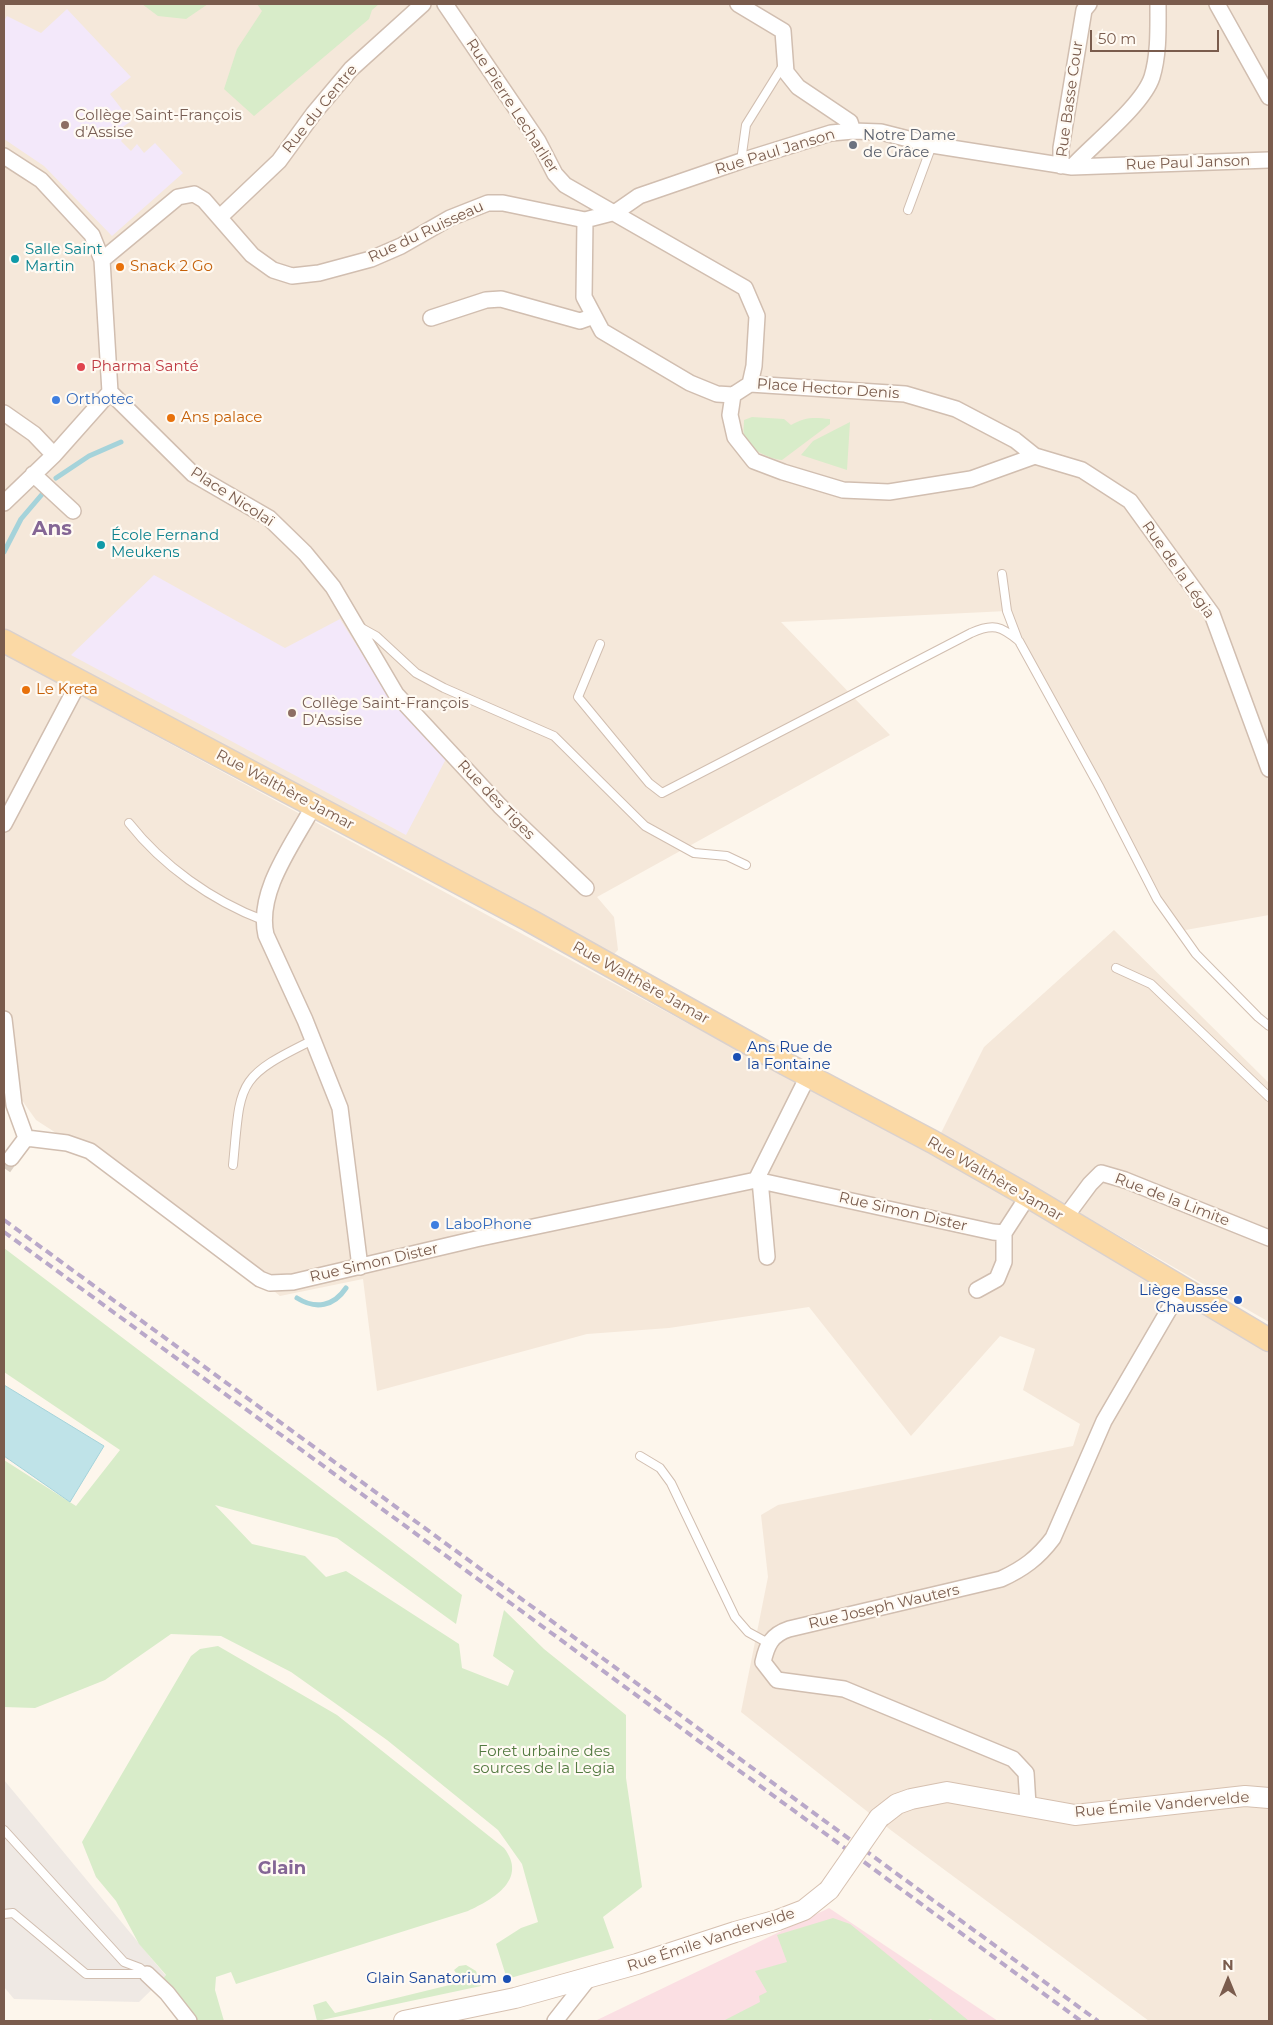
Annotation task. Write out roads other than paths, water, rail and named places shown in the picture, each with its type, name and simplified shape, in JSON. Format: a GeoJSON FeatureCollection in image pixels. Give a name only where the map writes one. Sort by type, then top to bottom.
{"type":"FeatureCollection","features":[{"type":"Feature","properties":{"kind":"main road","name":"Rue Walthère Jamar"},"geometry":{"type":"LineString","coordinates":[[4,641],[529,920],[1028,1196],[1269,1340]]}},
{"type":"Feature","properties":{"kind":"main road","name":"Rue Émile Vandervelde"},"geometry":{"type":"LineString","coordinates":[[404,2021],[516,1998],[588,1979],[778,1920],[804,1910],[829,1890],[879,1818],[897,1804],[911,1799],[947,1792],[1028,1805],[1075,1815],[1244,1796],[1269,1798]]}},
{"type":"Feature","properties":{"kind":"street","name":"Rue du Centre"},"geometry":{"type":"LineString","coordinates":[[220,217],[279,161],[314,113],[351,69],[423,4]]}},
{"type":"Feature","properties":{"kind":"street","name":"Rue Pierre Lecharlier"},"geometry":{"type":"LineString","coordinates":[[445,4],[538,140],[556,174],[565,185],[616,212]]}},
{"type":"Feature","properties":{"kind":"street"},"geometry":{"type":"LineString","coordinates":[[738,4],[784,31],[786,72],[798,87],[850,122],[853,131]]}},
{"type":"Feature","properties":{"kind":"street","name":"Rue Basse Cour"},"geometry":{"type":"LineString","coordinates":[[1090,4],[1084,10],[1061,148],[1066,166],[1128,112],[1151,78],[1157,45],[1158,4]]}},
{"type":"Feature","properties":{"kind":"street"},"geometry":{"type":"LineString","coordinates":[[1217,4],[1269,97]]}},
{"type":"Feature","properties":{"kind":"street","name":"Rue Paul Janson"},"geometry":{"type":"LineString","coordinates":[[616,212],[639,196],[741,161],[831,133],[853,131],[881,132],[932,145],[1066,166],[1269,160]]}},
{"type":"Feature","properties":{"kind":"street"},"geometry":{"type":"LineString","coordinates":[[4,156],[40,180],[85,225],[92,235],[102,260],[110,392],[54,455],[4,503]]}},
{"type":"Feature","properties":{"kind":"street","name":"Rue du Ruisseau"},"geometry":{"type":"LineString","coordinates":[[102,260],[178,197],[194,194],[220,217],[252,255],[265,265],[292,276],[319,273],[371,260],[401,246],[450,218],[488,203],[503,203],[584,220],[616,212]]}},
{"type":"Feature","properties":{"kind":"street"},"geometry":{"type":"LineString","coordinates":[[616,212],[745,288],[757,316],[754,366],[750,384]]}},
{"type":"Feature","properties":{"kind":"street"},"geometry":{"type":"LineString","coordinates":[[584,220],[584,297],[602,331],[690,383],[717,394],[733,395],[730,416],[735,437],[754,461],[843,490],[889,492],[971,479],[1035,456]]}},
{"type":"Feature","properties":{"kind":"street"},"geometry":{"type":"LineString","coordinates":[[431,318],[486,300],[501,299],[580,321],[594,316]]}},
{"type":"Feature","properties":{"kind":"street","name":"Place Hector Denis"},"geometry":{"type":"LineString","coordinates":[[733,395],[750,384],[905,394],[930,399],[956,409],[1015,440],[1035,456]]}},
{"type":"Feature","properties":{"kind":"street","name":"Place Nicolaï"},"geometry":{"type":"LineString","coordinates":[[110,392],[193,474],[269,518],[305,553],[333,587],[383,675],[409,710]]}},
{"type":"Feature","properties":{"kind":"street"},"geometry":{"type":"LineString","coordinates":[[4,413],[34,434],[54,455]]}},
{"type":"Feature","properties":{"kind":"street","name":"Rue de la Légia"},"geometry":{"type":"LineString","coordinates":[[1035,456],[1082,470],[1130,501],[1212,614],[1269,769]]}},
{"type":"Feature","properties":{"kind":"street"},"geometry":{"type":"LineString","coordinates":[[33,474],[73,512]]}},
{"type":"Feature","properties":{"kind":"street"},"geometry":{"type":"LineString","coordinates":[[4,824],[79,682]]}},
{"type":"Feature","properties":{"kind":"street","name":"Rue des Tiges"},"geometry":{"type":"LineString","coordinates":[[409,710],[500,806],[586,888]]}},
{"type":"Feature","properties":{"kind":"street"},"geometry":{"type":"LineString","coordinates":[[314,805],[274,879],[268,894],[263,920],[266,935],[313,1040],[342,1118],[360,1266]]}},
{"type":"Feature","properties":{"kind":"street"},"geometry":{"type":"LineString","coordinates":[[4,1018],[14,1105],[26,1138],[12,1158]]}},
{"type":"Feature","properties":{"kind":"street"},"geometry":{"type":"LineString","coordinates":[[767,1257],[758,1180],[808,1076]]}},
{"type":"Feature","properties":{"kind":"street","name":"Rue Simon Dister"},"geometry":{"type":"LineString","coordinates":[[26,1138],[67,1143],[90,1151],[234,1261],[260,1279],[270,1283],[293,1282],[486,1237],[758,1180],[1004,1233]]}},
{"type":"Feature","properties":{"kind":"street","name":"Rue de la Limite"},"geometry":{"type":"LineString","coordinates":[[1064,1219],[1090,1184],[1101,1173],[1124,1180],[1269,1238]]}},
{"type":"Feature","properties":{"kind":"street"},"geometry":{"type":"LineString","coordinates":[[976,1290],[997,1279],[1004,1262],[1004,1233],[1028,1196]]}},
{"type":"Feature","properties":{"kind":"street","name":"Rue Joseph Wauters"},"geometry":{"type":"LineString","coordinates":[[768,1643],[778,1632],[789,1629],[1001,1580],[1023,1568],[1042,1554],[1053,1538],[1104,1421],[1181,1289]]}},
{"type":"Feature","properties":{"kind":"street"},"geometry":{"type":"LineString","coordinates":[[768,1643],[763,1662],[776,1680],[844,1689],[1013,1759],[1026,1773],[1028,1805]]}},
{"type":"Feature","properties":{"kind":"street"},"geometry":{"type":"LineString","coordinates":[[147,1974],[167,1993],[189,2021]]}},
{"type":"Feature","properties":{"kind":"street"},"geometry":{"type":"LineString","coordinates":[[555,2021],[588,1979]]}},
{"type":"Feature","properties":{"kind":"lane"},"geometry":{"type":"LineString","coordinates":[[741,161],[746,125],[785,62]]}},
{"type":"Feature","properties":{"kind":"lane"},"geometry":{"type":"LineString","coordinates":[[908,210],[932,145]]}},
{"type":"Feature","properties":{"kind":"lane"},"geometry":{"type":"LineString","coordinates":[[1002,574],[1007,611],[1019,641],[1100,788],[1157,899],[1196,954],[1269,1026]]}},
{"type":"Feature","properties":{"kind":"lane"},"geometry":{"type":"LineString","coordinates":[[354,624],[369,631],[416,673],[444,688],[554,736],[645,826],[694,853],[727,856],[746,865]]}},
{"type":"Feature","properties":{"kind":"lane"},"geometry":{"type":"LineString","coordinates":[[600,644],[578,697],[649,783],[662,793],[985,627],[1003,628],[1019,641]]}},
{"type":"Feature","properties":{"kind":"lane"},"geometry":{"type":"LineString","coordinates":[[129,823],[156,852],[202,888],[240,912],[263,920]]}},
{"type":"Feature","properties":{"kind":"lane"},"geometry":{"type":"LineString","coordinates":[[1116,968],[1151,984],[1269,1097]]}},
{"type":"Feature","properties":{"kind":"lane"},"geometry":{"type":"LineString","coordinates":[[233,1165],[239,1100],[247,1082],[270,1062],[313,1040]]}},
{"type":"Feature","properties":{"kind":"lane"},"geometry":{"type":"LineString","coordinates":[[640,1456],[660,1468],[671,1483],[735,1617],[748,1632],[768,1643]]}},
{"type":"Feature","properties":{"kind":"lane"},"geometry":{"type":"LineString","coordinates":[[4,1830],[124,1962],[140,1968],[147,1974]]}},
{"type":"Feature","properties":{"kind":"lane"},"geometry":{"type":"LineString","coordinates":[[4,1914],[13,1913],[86,1974],[147,1974]]}},
{"type":"Feature","properties":{"kind":"water"},"geometry":{"type":"Polygon","coordinates":[[[4,1385],[104,1446],[70,1502],[4,1456],[4,1385]]]}},
{"type":"Feature","properties":{"kind":"waterway"},"geometry":{"type":"LineString","coordinates":[[56,478],[89,456],[121,442]]}},
{"type":"Feature","properties":{"kind":"waterway"},"geometry":{"type":"LineString","coordinates":[[4,552],[21,519],[44,492]]}},
{"type":"Feature","properties":{"kind":"waterway"},"geometry":{"type":"LineString","coordinates":[[297,1298],[311,1304],[324,1304],[336,1299],[346,1288]]}},
{"type":"Feature","properties":{"kind":"tunnel"},"geometry":{"type":"LineString","coordinates":[[4,1168],[11,1158]]}},
{"type":"Feature","properties":{"kind":"railway"},"geometry":{"type":"LineString","coordinates":[[4,1220],[1098,2021]]}},
{"type":"Feature","properties":{"kind":"railway"},"geometry":{"type":"LineString","coordinates":[[4,1232],[1081,2021]]}},
{"type":"Feature","properties":{"kind":"place","name":"Collège Saint-François d'Assise"},"geometry":{"type":"Point","coordinates":[65,125]}},
{"type":"Feature","properties":{"kind":"place","name":"Notre Dame de Grâce"},"geometry":{"type":"Point","coordinates":[853,145]}},
{"type":"Feature","properties":{"kind":"place","name":"Salle Saint Martin"},"geometry":{"type":"Point","coordinates":[15,259]}},
{"type":"Feature","properties":{"kind":"place","name":"Snack 2 Go"},"geometry":{"type":"Point","coordinates":[120,267]}},
{"type":"Feature","properties":{"kind":"place","name":"Pharma Santé"},"geometry":{"type":"Point","coordinates":[81,367]}},
{"type":"Feature","properties":{"kind":"place","name":"Orthotec"},"geometry":{"type":"Point","coordinates":[56,400]}},
{"type":"Feature","properties":{"kind":"place","name":"Ans palace"},"geometry":{"type":"Point","coordinates":[171,418]}},
{"type":"Feature","properties":{"kind":"place","name":"École Fernand Meukens"},"geometry":{"type":"Point","coordinates":[101,545]}},
{"type":"Feature","properties":{"kind":"place","name":"Le Kreta"},"geometry":{"type":"Point","coordinates":[26,690]}},
{"type":"Feature","properties":{"kind":"place","name":"Collège Saint-François D'Assise"},"geometry":{"type":"Point","coordinates":[292,713]}},
{"type":"Feature","properties":{"kind":"place","name":"Ans Rue de la Fontaine"},"geometry":{"type":"Point","coordinates":[737,1057]}},
{"type":"Feature","properties":{"kind":"place","name":"LaboPhone"},"geometry":{"type":"Point","coordinates":[435,1225]}},
{"type":"Feature","properties":{"kind":"place","name":"Liège Basse Chaussée"},"geometry":{"type":"Point","coordinates":[1238,1300]}},
{"type":"Feature","properties":{"kind":"place","name":"Glain Sanatorium"},"geometry":{"type":"Point","coordinates":[507,1979]}},
{"type":"Feature","properties":{"kind":"district","name":"Ans"},"geometry":{"type":"Point","coordinates":[52,529]}},
{"type":"Feature","properties":{"kind":"district","name":"Glain"},"geometry":{"type":"Point","coordinates":[282,1869]}},
{"type":"Feature","properties":{"kind":"park label","name":"Foret urbaine des sources de la Legia"},"geometry":{"type":"Point","coordinates":[544,1760]}}]}
